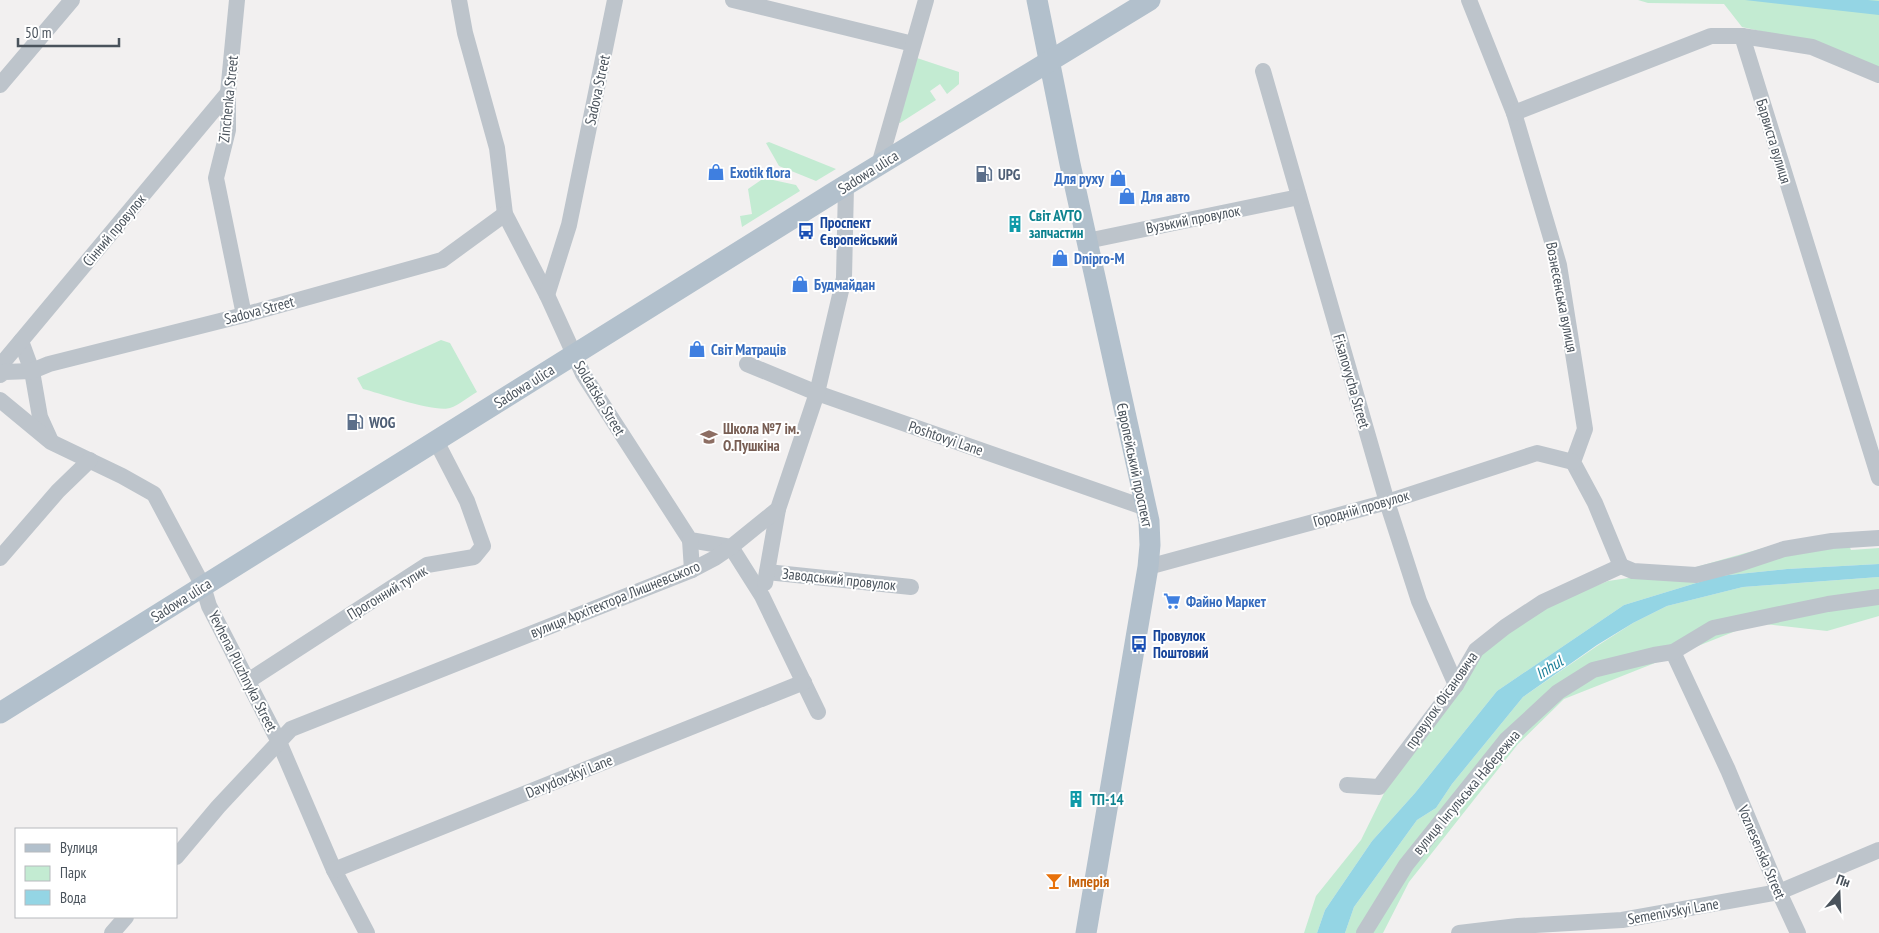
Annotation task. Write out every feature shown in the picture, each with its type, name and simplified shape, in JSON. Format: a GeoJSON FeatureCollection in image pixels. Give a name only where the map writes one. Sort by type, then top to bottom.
{"type":"FeatureCollection","features":[{"type":"Feature","properties":{"kind":"main road","name":"Європейський проспект"},"geometry":{"type":"LineString","coordinates":[[1036,0],[1050,60],[1070,164],[1149,521],[1150,545],[1148,567],[1086,933]]}},
{"type":"Feature","properties":{"kind":"main road","name":"Sadowa ulica"},"geometry":{"type":"LineString","coordinates":[[0,713],[846,186],[1150,0]]}},
{"type":"Feature","properties":{"kind":"street"},"geometry":{"type":"LineString","coordinates":[[0,85],[72,0]]}},
{"type":"Feature","properties":{"kind":"street","name":"Zinchenka Street"},"geometry":{"type":"LineString","coordinates":[[237,0],[228,93],[228,130],[216,178],[244,315]]}},
{"type":"Feature","properties":{"kind":"street","name":"Soldatska Street"},"geometry":{"type":"LineString","coordinates":[[459,0],[465,34],[497,148],[505,214],[547,295],[583,374],[690,540]]}},
{"type":"Feature","properties":{"kind":"street","name":"Sadova Street"},"geometry":{"type":"LineString","coordinates":[[547,295],[569,225],[615,0]]}},
{"type":"Feature","properties":{"kind":"street"},"geometry":{"type":"LineString","coordinates":[[733,0],[913,44]]}},
{"type":"Feature","properties":{"kind":"street"},"geometry":{"type":"LineString","coordinates":[[880,165],[926,0]]}},
{"type":"Feature","properties":{"kind":"street","name":"Вознесенська вулиця"},"geometry":{"type":"LineString","coordinates":[[1469,0],[1514,113],[1559,265],[1585,429],[1573,462]]}},
{"type":"Feature","properties":{"kind":"street"},"geometry":{"type":"LineString","coordinates":[[1514,113],[1711,36],[1742,36],[1812,47],[1879,75]]}},
{"type":"Feature","properties":{"kind":"street","name":"Барвиста вулиця"},"geometry":{"type":"LineString","coordinates":[[1742,36],[1879,478]]}},
{"type":"Feature","properties":{"kind":"street","name":"Fisanovycha Street"},"geometry":{"type":"LineString","coordinates":[[1262,71],[1387,502],[1419,601],[1456,685]]}},
{"type":"Feature","properties":{"kind":"street","name":"Сінний провулок"},"geometry":{"type":"LineString","coordinates":[[0,366],[228,93]]}},
{"type":"Feature","properties":{"kind":"street"},"geometry":{"type":"LineString","coordinates":[[762,596],[778,509],[817,393],[844,278],[846,186]]}},
{"type":"Feature","properties":{"kind":"street","name":"Вузький провулок"},"geometry":{"type":"LineString","coordinates":[[1087,241],[1299,197]]}},
{"type":"Feature","properties":{"kind":"street","name":"Sadova Street"},"geometry":{"type":"LineString","coordinates":[[0,375],[4,372],[32,371],[49,364],[244,315],[442,260],[505,214]]}},
{"type":"Feature","properties":{"kind":"street"},"geometry":{"type":"LineString","coordinates":[[21,341],[32,371],[40,417],[51,442]]}},
{"type":"Feature","properties":{"kind":"street","name":"Poshtovyi Lane"},"geometry":{"type":"LineString","coordinates":[[747,364],[817,393],[1146,508]]}},
{"type":"Feature","properties":{"kind":"street","name":"Yevhena Pluzhnyka Street"},"geometry":{"type":"LineString","coordinates":[[0,400],[51,442],[122,476],[154,494],[203,586],[209,606],[279,742],[334,870],[367,933]]}},
{"type":"Feature","properties":{"kind":"street","name":"Прогонний тупик"},"geometry":{"type":"LineString","coordinates":[[248,681],[427,565],[474,557],[483,546],[467,501],[436,441]]}},
{"type":"Feature","properties":{"kind":"street","name":"Городній провулок"},"geometry":{"type":"LineString","coordinates":[[1148,567],[1387,502],[1537,453],[1573,462]]}},
{"type":"Feature","properties":{"kind":"street"},"geometry":{"type":"LineString","coordinates":[[0,558],[58,491],[90,460]]}},
{"type":"Feature","properties":{"kind":"street"},"geometry":{"type":"LineString","coordinates":[[1573,462],[1596,502],[1621,566],[1633,571],[1696,575],[1740,564],[1784,549],[1832,541],[1879,538]]}},
{"type":"Feature","properties":{"kind":"street","name":"вулиця Архітектора Лишневського"},"geometry":{"type":"LineString","coordinates":[[178,855],[218,807],[291,729],[692,570],[731,547],[778,509]]}},
{"type":"Feature","properties":{"kind":"street"},"geometry":{"type":"LineString","coordinates":[[692,570],[690,540],[731,547],[762,596],[818,712]]}},
{"type":"Feature","properties":{"kind":"street","name":"провулок Фісановича"},"geometry":{"type":"LineString","coordinates":[[1346,784],[1379,787],[1456,685],[1476,650],[1505,627],[1543,602],[1621,566]]}},
{"type":"Feature","properties":{"kind":"street","name":"Заводський провулок"},"geometry":{"type":"LineString","coordinates":[[767,572],[911,587]]}},
{"type":"Feature","properties":{"kind":"street","name":"вулиця Інгульська Набережна"},"geometry":{"type":"LineString","coordinates":[[1364,933],[1418,849],[1506,740],[1558,692],[1593,670],[1674,652],[1713,628],[1828,604],[1879,597]]}},
{"type":"Feature","properties":{"kind":"street"},"geometry":{"type":"LineString","coordinates":[[1674,652],[1728,770],[1778,892]]}},
{"type":"Feature","properties":{"kind":"street","name":"Davydovskyi Lane"},"geometry":{"type":"LineString","coordinates":[[334,870],[804,682]]}},
{"type":"Feature","properties":{"kind":"street","name":"Semenivskyi Lane"},"geometry":{"type":"LineString","coordinates":[[1459,933],[1517,930],[1622,920],[1778,892],[1879,850]]}},
{"type":"Feature","properties":{"kind":"street","name":"Voznesenska Street"},"geometry":{"type":"LineString","coordinates":[[1778,892],[1798,933]]}},
{"type":"Feature","properties":{"kind":"street"},"geometry":{"type":"LineString","coordinates":[[112,933],[125,918]]}},
{"type":"Feature","properties":{"kind":"green space"},"geometry":{"type":"Polygon","coordinates":[[[1638,0],[1879,0],[1879,67],[1822,45],[1742,27],[1724,4],[1648,3],[1638,0]]]}},
{"type":"Feature","properties":{"kind":"green space"},"geometry":{"type":"Polygon","coordinates":[[[917,58],[959,72],[959,84],[947,94],[940,84],[930,91],[936,100],[900,123],[898,122],[917,58]]]}},
{"type":"Feature","properties":{"kind":"green space"},"geometry":{"type":"Polygon","coordinates":[[[769,142],[836,169],[816,181],[779,166],[766,143],[769,142]]]}},
{"type":"Feature","properties":{"kind":"green space"},"geometry":{"type":"Polygon","coordinates":[[[764,178],[796,185],[800,191],[742,227],[740,216],[752,214],[748,189],[764,178]]]}},
{"type":"Feature","properties":{"kind":"green space"},"geometry":{"type":"Polygon","coordinates":[[[441,340],[450,343],[477,392],[453,407],[433,408],[363,389],[357,378],[441,340]]]}},
{"type":"Feature","properties":{"kind":"green space"},"geometry":{"type":"Polygon","coordinates":[[[1845,535],[1851,550],[1879,548],[1879,564],[1787,569],[1719,576],[1624,605],[1497,691],[1415,793],[1372,841],[1325,910],[1317,933],[1304,933],[1316,896],[1361,840],[1398,765],[1482,650],[1535,610],[1608,581],[1689,569],[1784,542],[1845,535]]]}},
{"type":"Feature","properties":{"kind":"green space"},"geometry":{"type":"Polygon","coordinates":[[[1879,577],[1879,616],[1827,631],[1756,623],[1564,699],[1518,744],[1409,882],[1383,933],[1345,933],[1354,907],[1417,820],[1436,808],[1452,784],[1523,697],[1597,646],[1633,623],[1667,606],[1743,587],[1879,577]]]}},
{"type":"Feature","properties":{"kind":"water"},"geometry":{"type":"Polygon","coordinates":[[[1745,0],[1879,1],[1879,15],[1745,0]]]}},
{"type":"Feature","properties":{"kind":"water","name":"Inhul"},"geometry":{"type":"Polygon","coordinates":[[[1879,564],[1879,577],[1743,587],[1667,606],[1633,623],[1597,645],[1523,697],[1452,784],[1436,808],[1417,820],[1354,907],[1345,933],[1317,933],[1325,910],[1372,841],[1415,793],[1497,691],[1624,605],[1719,576],[1787,569],[1879,564]]]}},
{"type":"Feature","properties":{"kind":"place","name":"Exotik flora"},"geometry":{"type":"Point","coordinates":[716,172]}},
{"type":"Feature","properties":{"kind":"place","name":"UPG"},"geometry":{"type":"Point","coordinates":[984,174]}},
{"type":"Feature","properties":{"kind":"place","name":"Для руху"},"geometry":{"type":"Point","coordinates":[1118,178]}},
{"type":"Feature","properties":{"kind":"place","name":"Для авто"},"geometry":{"type":"Point","coordinates":[1127,196]}},
{"type":"Feature","properties":{"kind":"place","name":"Світ AVTO запчастин"},"geometry":{"type":"Point","coordinates":[1015,224]}},
{"type":"Feature","properties":{"kind":"place","name":"Проспект Європейський"},"geometry":{"type":"Point","coordinates":[806,231]}},
{"type":"Feature","properties":{"kind":"place","name":"Dnipro-M"},"geometry":{"type":"Point","coordinates":[1060,258]}},
{"type":"Feature","properties":{"kind":"place","name":"Будмайдан"},"geometry":{"type":"Point","coordinates":[800,284]}},
{"type":"Feature","properties":{"kind":"place","name":"Світ Матраців"},"geometry":{"type":"Point","coordinates":[697,349]}},
{"type":"Feature","properties":{"kind":"place","name":"WOG"},"geometry":{"type":"Point","coordinates":[355,422]}},
{"type":"Feature","properties":{"kind":"place","name":"Школа №7 ім. О.Пушкіна"},"geometry":{"type":"Point","coordinates":[709,437]}},
{"type":"Feature","properties":{"kind":"place","name":"Файно Маркет"},"geometry":{"type":"Point","coordinates":[1172,601]}},
{"type":"Feature","properties":{"kind":"place","name":"Провулок Поштовий"},"geometry":{"type":"Point","coordinates":[1139,644]}},
{"type":"Feature","properties":{"kind":"place","name":"ТП-14"},"geometry":{"type":"Point","coordinates":[1076,799]}},
{"type":"Feature","properties":{"kind":"place","name":"Імперія"},"geometry":{"type":"Point","coordinates":[1054,881]}}]}
